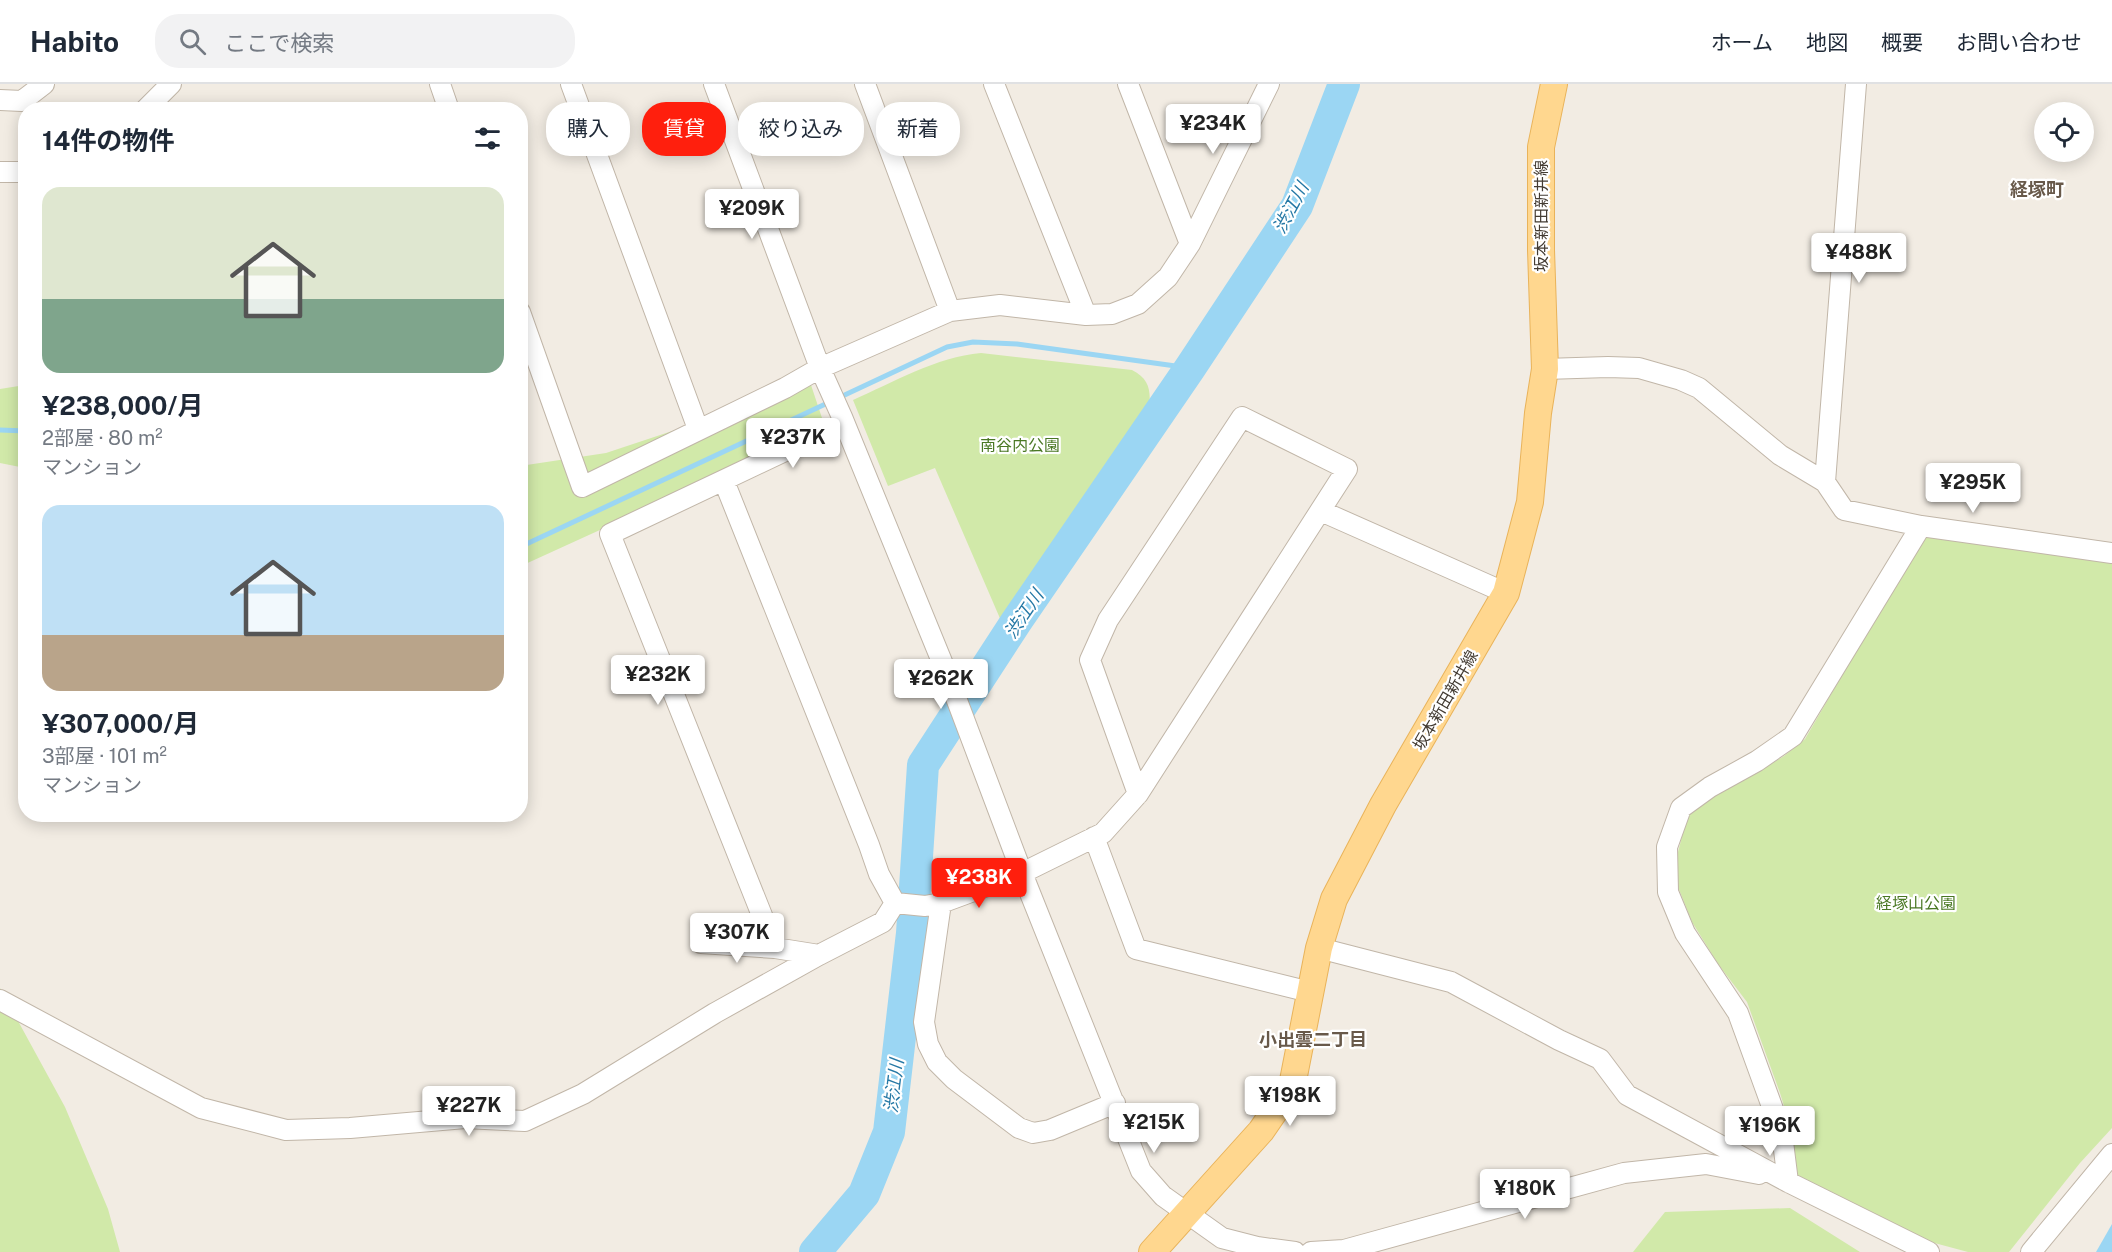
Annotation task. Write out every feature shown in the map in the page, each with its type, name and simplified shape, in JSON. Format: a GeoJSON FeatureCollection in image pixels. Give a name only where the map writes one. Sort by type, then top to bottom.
{"type":"FeatureCollection","features":[{"type":"Feature","properties":{"kind":"main road","name":"坂本新田新井線"},"geometry":{"type":"LineString","coordinates":[[1152,1252],[1261,1131],[1292,1086],[1319,948],[1334,899],[1378,816],[1506,593],[1530,502],[1538,413],[1545,369],[1541,250],[1541,147],[1554,84]]}},
{"type":"Feature","properties":{"kind":"street"},"geometry":{"type":"LineString","coordinates":[[0,100],[22,101],[44,84]]}},
{"type":"Feature","properties":{"kind":"street"},"geometry":{"type":"LineString","coordinates":[[153,102],[171,84]]}},
{"type":"Feature","properties":{"kind":"street"},"geometry":{"type":"LineString","coordinates":[[440,84],[446,102]]}},
{"type":"Feature","properties":{"kind":"street"},"geometry":{"type":"LineString","coordinates":[[572,84],[698,429]]}},
{"type":"Feature","properties":{"kind":"street"},"geometry":{"type":"LineString","coordinates":[[714,84],[823,374],[947,674],[1022,873],[1141,1171],[1163,1196],[1185,1214],[1222,1238],[1257,1247],[1295,1252]]}},
{"type":"Feature","properties":{"kind":"street"},"geometry":{"type":"LineString","coordinates":[[864,84],[950,311]]}},
{"type":"Feature","properties":{"kind":"street"},"geometry":{"type":"LineString","coordinates":[[994,84],[1086,315]]}},
{"type":"Feature","properties":{"kind":"street"},"geometry":{"type":"LineString","coordinates":[[1128,84],[1190,244]]}},
{"type":"Feature","properties":{"kind":"street"},"geometry":{"type":"LineString","coordinates":[[528,335],[582,487],[698,429],[784,388],[823,374],[950,311],[1000,305],[1086,315],[1112,314],[1138,304],[1168,277],[1190,244],[1269,84]]}},
{"type":"Feature","properties":{"kind":"street"},"geometry":{"type":"LineString","coordinates":[[1825,482],[1857,84]]}},
{"type":"Feature","properties":{"kind":"street"},"geometry":{"type":"LineString","coordinates":[[0,172],[18,172]]}},
{"type":"Feature","properties":{"kind":"street"},"geometry":{"type":"LineString","coordinates":[[1545,369],[1638,368],[1681,380],[1699,388],[1780,455],[1825,482],[1844,510],[1921,526],[2112,553]]}},
{"type":"Feature","properties":{"kind":"street"},"geometry":{"type":"LineString","coordinates":[[895,903],[933,904],[1022,873],[1103,832],[1138,794],[1347,469],[1242,417],[1108,620],[1090,660],[1138,794]]}},
{"type":"Feature","properties":{"kind":"street"},"geometry":{"type":"LineString","coordinates":[[775,948],[610,534],[724,481],[843,420]]}},
{"type":"Feature","properties":{"kind":"street"},"geometry":{"type":"LineString","coordinates":[[724,481],[879,874],[895,903]]}},
{"type":"Feature","properties":{"kind":"street"},"geometry":{"type":"LineString","coordinates":[[1321,511],[1506,593]]}},
{"type":"Feature","properties":{"kind":"street"},"geometry":{"type":"LineString","coordinates":[[1788,1182],[1782,1134],[1738,1013],[1685,933],[1668,891],[1667,847],[1681,808],[1710,787],[1758,761],[1793,736],[1921,526]]}},
{"type":"Feature","properties":{"kind":"street"},"geometry":{"type":"LineString","coordinates":[[1094,837],[1136,949],[1310,992]]}},
{"type":"Feature","properties":{"kind":"street"},"geometry":{"type":"LineString","coordinates":[[0,1000],[201,1108],[286,1130],[350,1128],[465,1118],[525,1121],[583,1094],[716,1013],[883,922],[895,903]]}},
{"type":"Feature","properties":{"kind":"street"},"geometry":{"type":"LineString","coordinates":[[933,904],[924,1022],[928,1044],[937,1062],[954,1079],[1019,1128],[1033,1133],[1050,1130],[1115,1103]]}},
{"type":"Feature","properties":{"kind":"street"},"geometry":{"type":"LineString","coordinates":[[701,943],[775,948],[819,955]]}},
{"type":"Feature","properties":{"kind":"street"},"geometry":{"type":"LineString","coordinates":[[1319,948],[1451,982],[1559,1040],[1600,1059],[1627,1095],[1788,1182],[1929,1252]]}},
{"type":"Feature","properties":{"kind":"street"},"geometry":{"type":"LineString","coordinates":[[2031,1252],[2112,1154]]}},
{"type":"Feature","properties":{"kind":"street"},"geometry":{"type":"LineString","coordinates":[[1311,1252],[1344,1250],[1624,1173],[1706,1164],[1742,1169],[1788,1182]]}},
{"type":"Feature","properties":{"kind":"green space","name":"南谷内公園"},"geometry":{"type":"Polygon","coordinates":[[[981,353],[1132,370],[1143,377],[1150,397],[1149,410],[1002,623],[935,468],[888,486],[853,400],[932,365],[964,355],[981,353]]]}},
{"type":"Feature","properties":{"kind":"green space"},"geometry":{"type":"Polygon","coordinates":[[[811,385],[824,424],[528,563],[528,465],[606,453],[811,385]]]}},
{"type":"Feature","properties":{"kind":"green space"},"geometry":{"type":"Polygon","coordinates":[[[18,386],[18,467],[0,463],[0,389],[18,386]]]}},
{"type":"Feature","properties":{"kind":"green space","name":"経塚山公園"},"geometry":{"type":"Polygon","coordinates":[[[1927,535],[2107,560],[2112,563],[2112,1128],[2080,1163],[2009,1252],[1968,1252],[1927,1241],[1796,1179],[1792,1132],[1747,1002],[1718,964],[1692,922],[1678,887],[1678,852],[1688,813],[1712,795],[1746,779],[1784,756],[1805,739],[1927,535]]]}},
{"type":"Feature","properties":{"kind":"green space"},"geometry":{"type":"Polygon","coordinates":[[[0,988],[65,1107],[108,1209],[120,1252],[0,1252],[0,988]]]}},
{"type":"Feature","properties":{"kind":"green space"},"geometry":{"type":"Polygon","coordinates":[[[1790,1208],[1860,1252],[1633,1252],[1665,1212],[1790,1208]]]}},
{"type":"Feature","properties":{"kind":"water"},"geometry":{"type":"Polygon","coordinates":[[[2112,1224],[2112,1252],[2096,1252],[2112,1224]]]}},
{"type":"Feature","properties":{"kind":"waterway","name":"渋江川"},"geometry":{"type":"LineString","coordinates":[[815,1252],[864,1194],[889,1132],[912,933],[923,765],[1016,622],[1190,368],[1297,206],[1344,84]]}},
{"type":"Feature","properties":{"kind":"waterway"},"geometry":{"type":"LineString","coordinates":[[528,543],[947,347],[973,342],[1017,344],[1190,368]]}},
{"type":"Feature","properties":{"kind":"waterway"},"geometry":{"type":"LineString","coordinates":[[0,430],[18,431]]}},
{"type":"Feature","properties":{"kind":"district","name":"経塚町"},"geometry":{"type":"Point","coordinates":[2037,190]}},
{"type":"Feature","properties":{"kind":"district","name":"小出雲二丁目"},"geometry":{"type":"Point","coordinates":[1313,1040]}}]}
